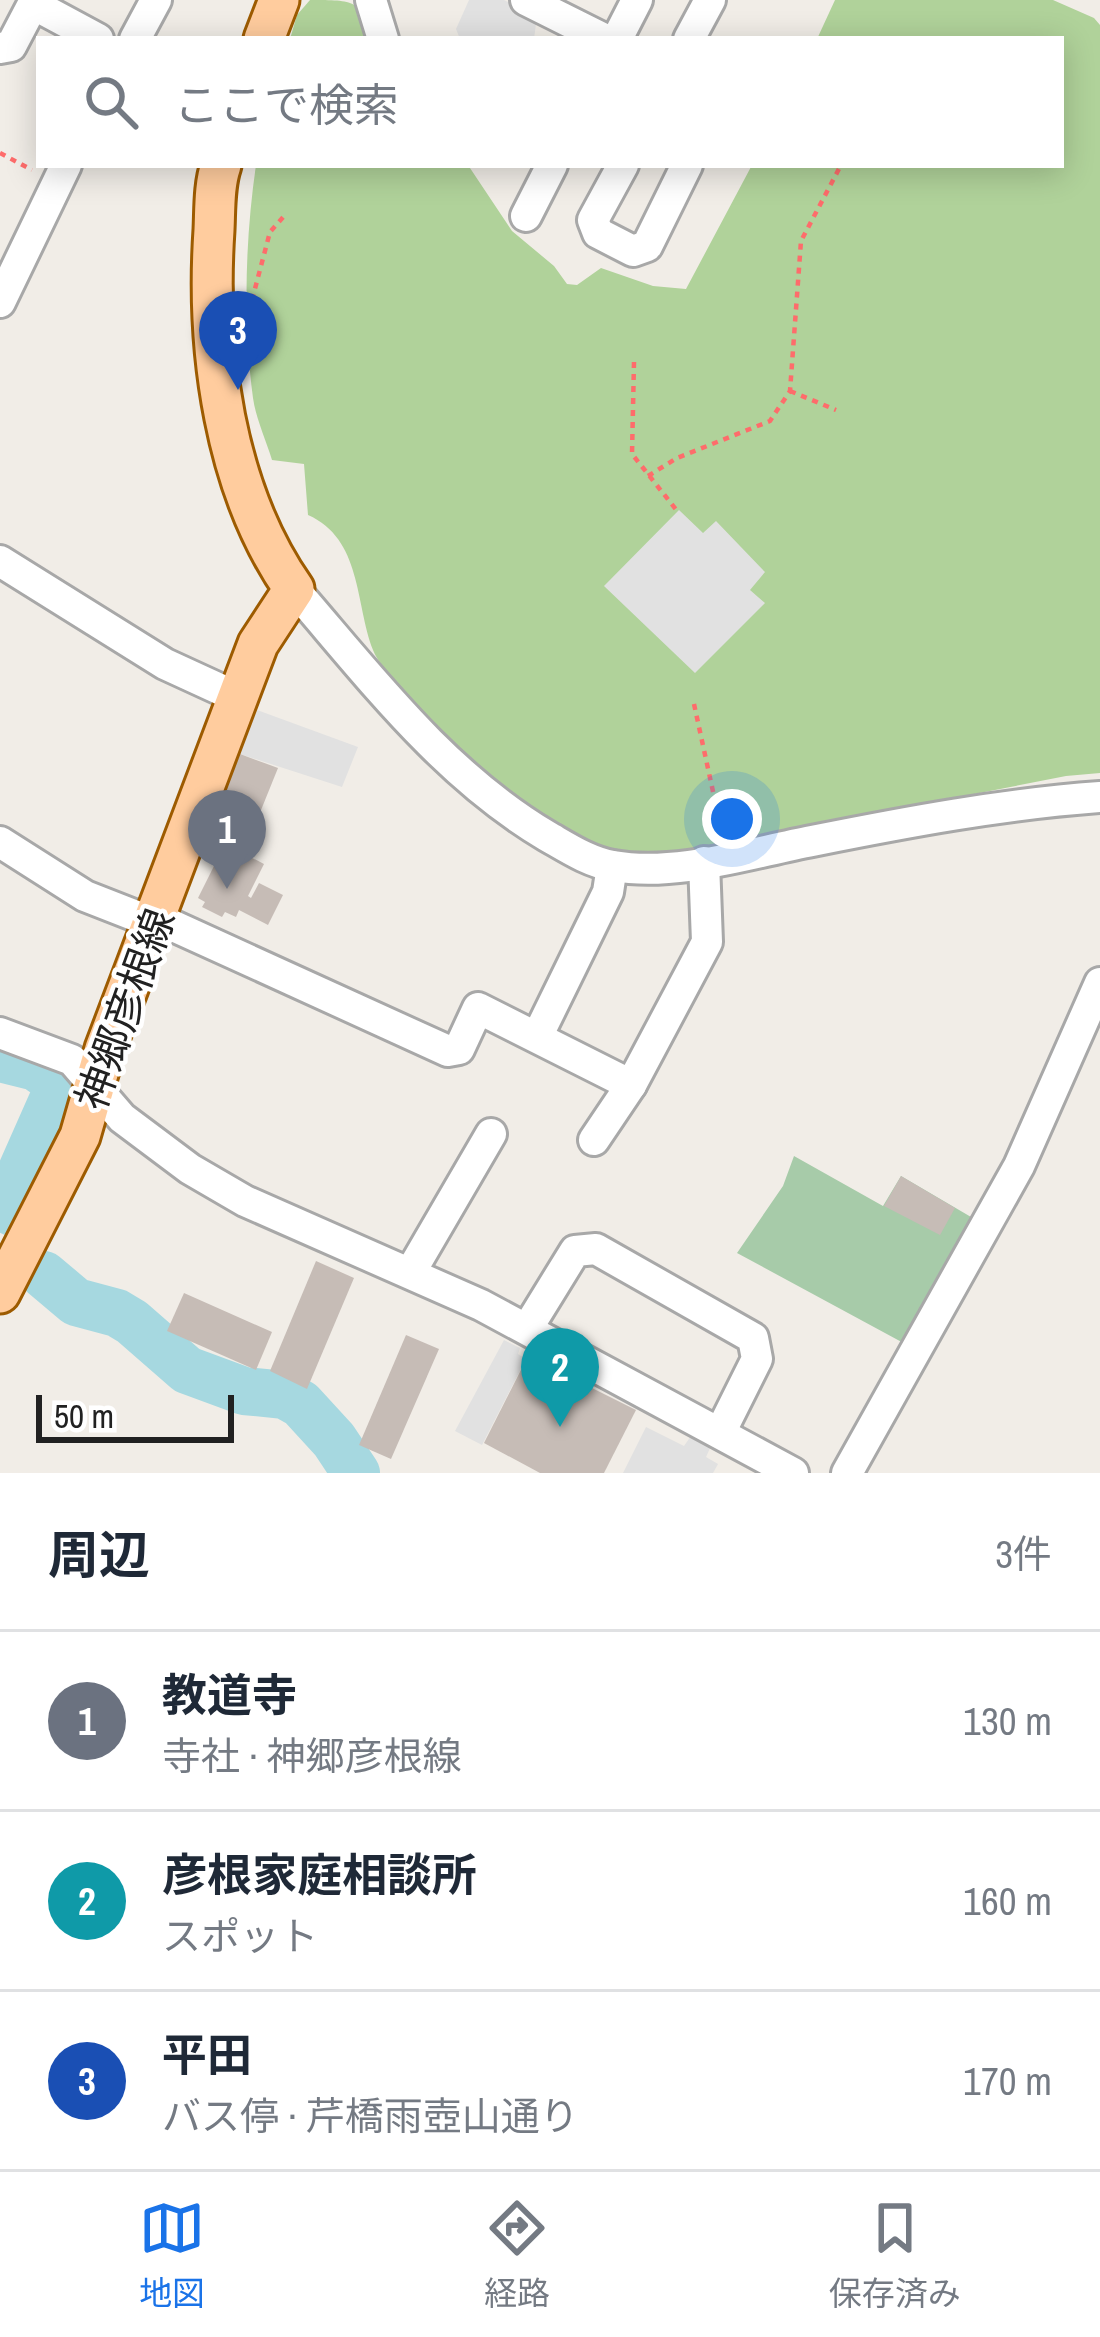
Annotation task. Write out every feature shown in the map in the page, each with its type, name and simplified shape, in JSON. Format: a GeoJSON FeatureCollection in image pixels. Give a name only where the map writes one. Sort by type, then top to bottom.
{"type":"FeatureCollection","features":[{"type":"Feature","properties":{"kind":"main road"},"geometry":{"type":"LineString","coordinates":[[265,36],[279,0]]}},
{"type":"Feature","properties":{"kind":"main road"},"geometry":{"type":"LineString","coordinates":[[214,168],[211,268],[221,403],[249,503],[270,554],[294,589]]}},
{"type":"Feature","properties":{"kind":"main road","name":"神郷彦根線"},"geometry":{"type":"LineString","coordinates":[[0,1293],[80,1136],[105,1049],[258,644],[294,589]]}},
{"type":"Feature","properties":{"kind":"street"},"geometry":{"type":"LineString","coordinates":[[137,36],[156,0]]}},
{"type":"Feature","properties":{"kind":"street"},"geometry":{"type":"LineString","coordinates":[[370,0],[382,36]]}},
{"type":"Feature","properties":{"kind":"street"},"geometry":{"type":"LineString","coordinates":[[619,36],[637,0]]}},
{"type":"Feature","properties":{"kind":"street"},"geometry":{"type":"LineString","coordinates":[[691,36],[710,0]]}},
{"type":"Feature","properties":{"kind":"street"},"geometry":{"type":"LineString","coordinates":[[515,1],[597,36]]}},
{"type":"Feature","properties":{"kind":"street"},"geometry":{"type":"LineString","coordinates":[[0,48],[11,46],[33,4],[92,36]]}},
{"type":"Feature","properties":{"kind":"street"},"geometry":{"type":"LineString","coordinates":[[526,216],[550,168]]}},
{"type":"Feature","properties":{"kind":"street"},"geometry":{"type":"LineString","coordinates":[[620,168],[593,220],[598,233],[633,251],[647,246],[686,168]]}},
{"type":"Feature","properties":{"kind":"street"},"geometry":{"type":"LineString","coordinates":[[0,302],[61,173]]}},
{"type":"Feature","properties":{"kind":"street"},"geometry":{"type":"LineString","coordinates":[[0,561],[165,664],[239,698]]}},
{"type":"Feature","properties":{"kind":"street"},"geometry":{"type":"LineString","coordinates":[[294,589],[419,734],[474,784],[553,840],[612,866],[645,868],[713,850],[1100,797]]}},
{"type":"Feature","properties":{"kind":"street"},"geometry":{"type":"LineString","coordinates":[[0,842],[85,896],[155,921],[448,1051],[458,1049],[478,1008],[631,1085]]}},
{"type":"Feature","properties":{"kind":"street"},"geometry":{"type":"LineString","coordinates":[[594,1140],[631,1085],[707,943],[713,850]]}},
{"type":"Feature","properties":{"kind":"street"},"geometry":{"type":"LineString","coordinates":[[537,1037],[593,927],[608,892],[612,866]]}},
{"type":"Feature","properties":{"kind":"street"},"geometry":{"type":"LineString","coordinates":[[847,1473],[1019,1166],[1100,983]]}},
{"type":"Feature","properties":{"kind":"street"},"geometry":{"type":"LineString","coordinates":[[0,1033],[72,1060],[122,1118],[190,1169],[245,1201],[410,1274],[708,1438],[792,1473]]}},
{"type":"Feature","properties":{"kind":"street"},"geometry":{"type":"LineString","coordinates":[[410,1274],[491,1134]]}},
{"type":"Feature","properties":{"kind":"street"},"geometry":{"type":"LineString","coordinates":[[519,1332],[575,1251],[596,1249],[753,1338],[757,1359],[708,1438]]}},
{"type":"Feature","properties":{"kind":"path"},"geometry":{"type":"LineString","coordinates":[[0,153],[36,165]]}},
{"type":"Feature","properties":{"kind":"path"},"geometry":{"type":"LineString","coordinates":[[648,476],[677,458],[770,421],[790,391],[801,241],[839,168]]}},
{"type":"Feature","properties":{"kind":"path"},"geometry":{"type":"LineString","coordinates":[[252,300],[270,232],[285,214]]}},
{"type":"Feature","properties":{"kind":"path"},"geometry":{"type":"LineString","coordinates":[[634,362],[632,454],[678,512]]}},
{"type":"Feature","properties":{"kind":"path"},"geometry":{"type":"LineString","coordinates":[[790,391],[836,410]]}},
{"type":"Feature","properties":{"kind":"path"},"geometry":{"type":"LineString","coordinates":[[694,704],[713,850]]}},
{"type":"Feature","properties":{"kind":"green space"},"geometry":{"type":"Polygon","coordinates":[[[310,0],[354,5],[376,36],[291,36],[297,15],[310,0]]]}},
{"type":"Feature","properties":{"kind":"green space"},"geometry":{"type":"Polygon","coordinates":[[[835,0],[1053,0],[1100,25],[1100,773],[673,853],[609,850],[549,822],[491,780],[382,666],[367,632],[348,556],[326,526],[308,515],[304,464],[272,460],[254,406],[248,340],[249,222],[256,168],[470,168],[512,231],[554,266],[567,284],[577,285],[601,268],[653,286],[686,289],[750,168],[1064,168],[1064,36],[818,36],[835,0]]]}},
{"type":"Feature","properties":{"kind":"green space"},"geometry":{"type":"Polygon","coordinates":[[[794,1156],[883,1206],[901,1176],[983,1224],[909,1346],[737,1253],[783,1186],[794,1156]]]}},
{"type":"Feature","properties":{"kind":"shaded area"},"geometry":{"type":"Polygon","coordinates":[[[469,0],[504,0],[537,16],[534,36],[459,36],[456,29],[469,0]]]}},
{"type":"Feature","properties":{"kind":"shaded area"},"geometry":{"type":"Polygon","coordinates":[[[679,510],[703,533],[716,521],[765,572],[750,590],[765,603],[695,673],[604,586],[679,510]]]}},
{"type":"Feature","properties":{"kind":"shaded area"},"geometry":{"type":"Polygon","coordinates":[[[257,710],[358,747],[342,787],[240,754],[257,710]]]}},
{"type":"Feature","properties":{"kind":"shaded area"},"geometry":{"type":"Polygon","coordinates":[[[504,1340],[520,1348],[518,1354],[526,1359],[482,1445],[455,1431],[504,1340]]]}},
{"type":"Feature","properties":{"kind":"shaded area"},"geometry":{"type":"Polygon","coordinates":[[[646,1427],[684,1446],[691,1436],[711,1446],[706,1457],[718,1464],[713,1473],[623,1473],[646,1427]]]}},
{"type":"Feature","properties":{"kind":"building"},"geometry":{"type":"Polygon","coordinates":[[[240,754],[278,768],[259,815],[222,799],[240,754]]]}},
{"type":"Feature","properties":{"kind":"building"},"geometry":{"type":"Polygon","coordinates":[[[225,844],[264,864],[248,896],[259,883],[283,895],[268,925],[239,910],[236,917],[225,912],[222,917],[202,907],[205,902],[198,898],[225,844]]]}},
{"type":"Feature","properties":{"kind":"building"},"geometry":{"type":"Polygon","coordinates":[[[901,1176],[955,1208],[940,1235],[884,1206],[901,1176]]]}},
{"type":"Feature","properties":{"kind":"building"},"geometry":{"type":"Polygon","coordinates":[[[316,1261],[354,1278],[307,1389],[270,1371],[316,1261]]]}},
{"type":"Feature","properties":{"kind":"building"},"geometry":{"type":"Polygon","coordinates":[[[184,1293],[272,1332],[256,1370],[167,1331],[184,1293]]]}},
{"type":"Feature","properties":{"kind":"building"},"geometry":{"type":"Polygon","coordinates":[[[406,1335],[439,1349],[391,1459],[359,1445],[406,1335]]]}},
{"type":"Feature","properties":{"kind":"building"},"geometry":{"type":"Polygon","coordinates":[[[528,1356],[636,1410],[604,1473],[540,1473],[484,1443],[528,1356]]]}},
{"type":"Feature","properties":{"kind":"waterway"},"geometry":{"type":"LineString","coordinates":[[0,1058],[36,1067],[56,1081],[57,1091],[7,1204],[12,1212]]}},
{"type":"Feature","properties":{"kind":"waterway"},"geometry":{"type":"LineString","coordinates":[[44,1275],[76,1302],[132,1322],[187,1370],[244,1391],[285,1395],[301,1404],[356,1473]]}},
{"type":"Feature","properties":{"kind":"place","name":"平田"},"geometry":{"type":"Point","coordinates":[238,390]}},
{"type":"Feature","properties":{"kind":"place","name":"教道寺"},"geometry":{"type":"Point","coordinates":[227,889]}},
{"type":"Feature","properties":{"kind":"place","name":"彦根家庭相談所"},"geometry":{"type":"Point","coordinates":[560,1427]}}]}
